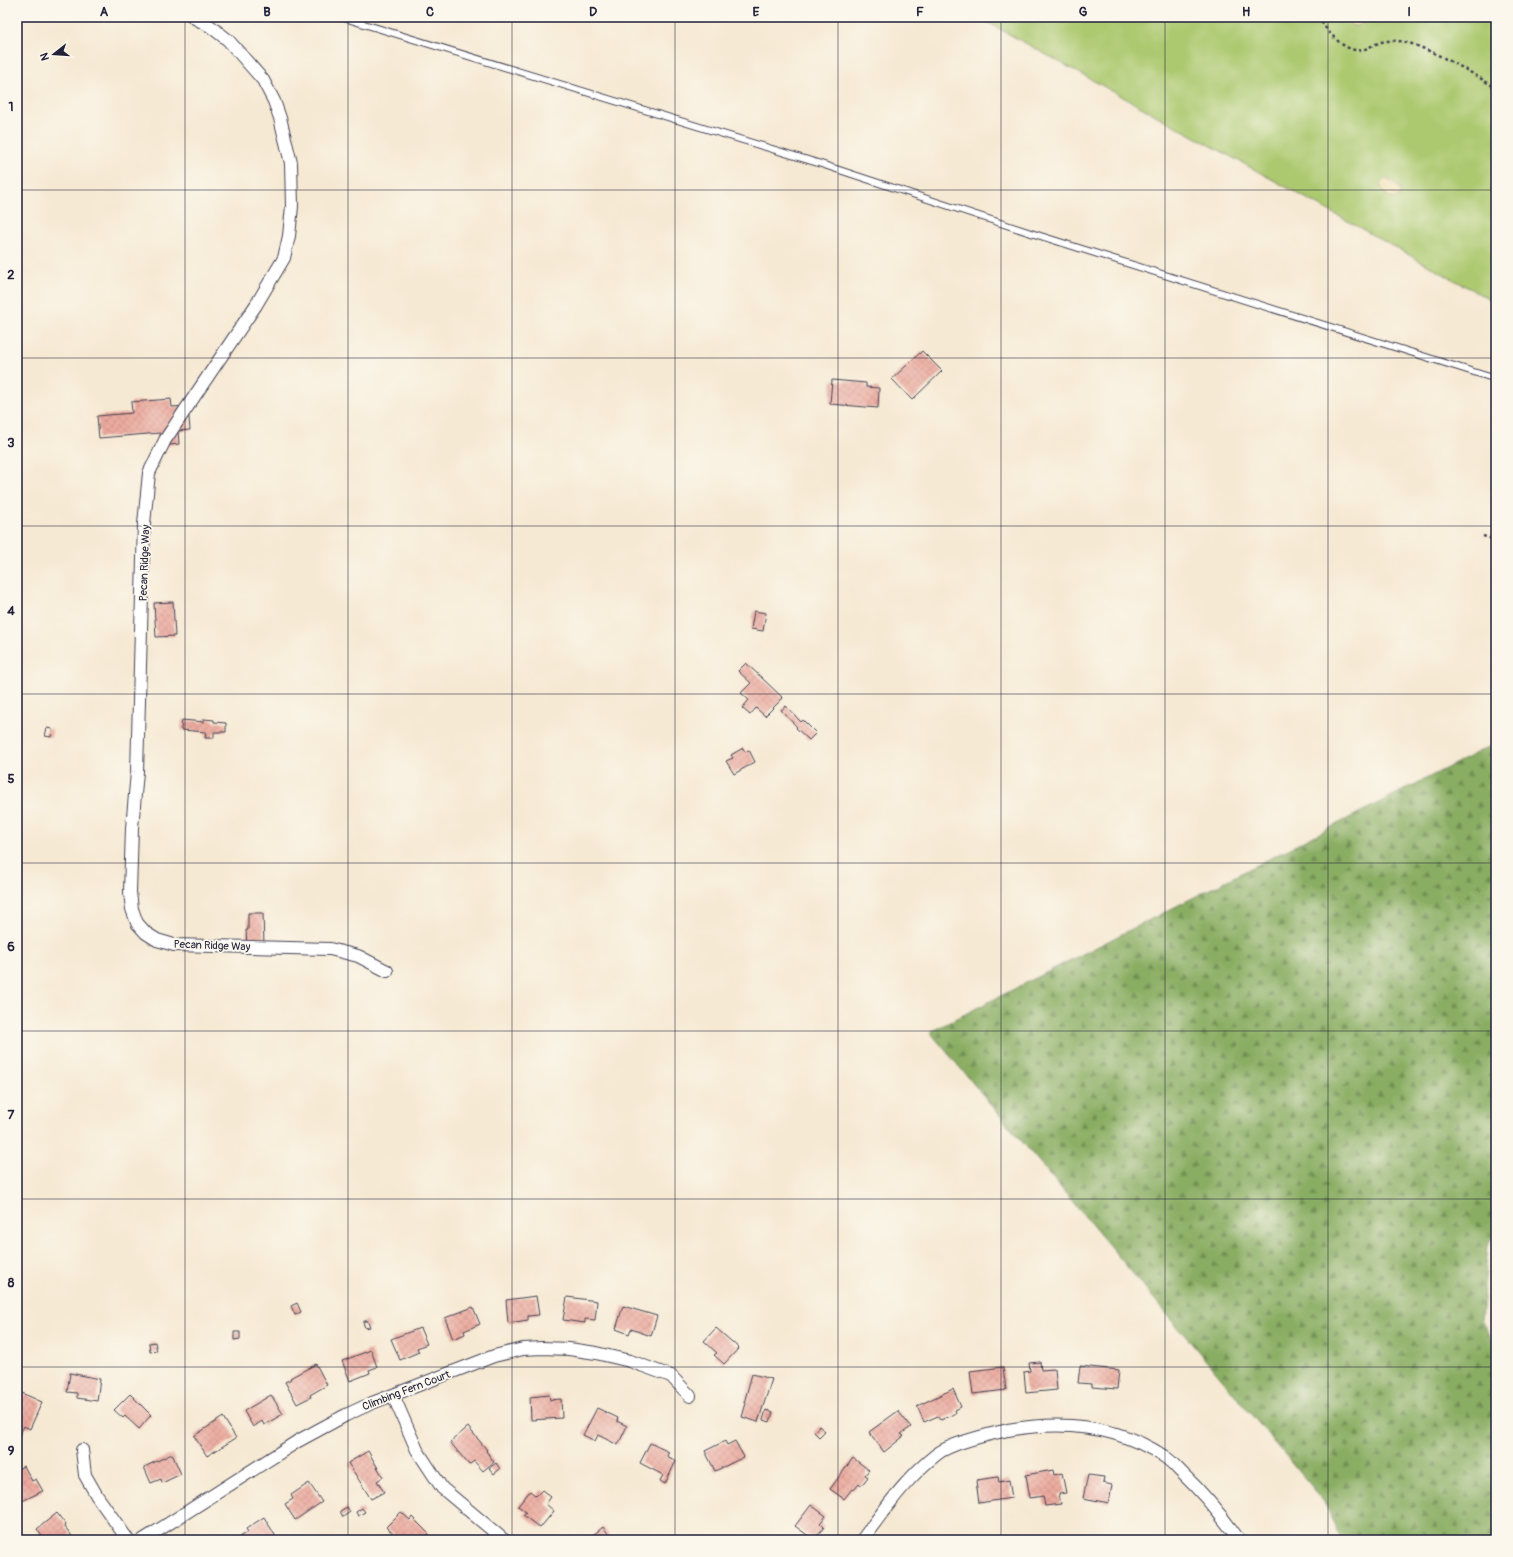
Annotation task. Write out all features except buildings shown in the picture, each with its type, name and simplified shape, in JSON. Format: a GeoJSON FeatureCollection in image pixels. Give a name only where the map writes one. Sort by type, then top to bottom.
{"type":"FeatureCollection","features":[{"type":"Feature","properties":{"kind":"street","name":"Pecan Ridge Way"},"geometry":{"type":"LineString","coordinates":[[193,17],[210,26],[228,40],[263,80],[274,101],[280,118],[291,164],[292,206],[289,236],[284,258],[256,305],[165,440],[149,473],[144,524],[137,772],[132,828],[130,892],[132,909],[137,923],[146,933],[157,940],[174,945],[330,949],[358,956],[387,971]]}},
{"type":"Feature","properties":{"kind":"street","name":"Climbing Fern Court"},"geometry":{"type":"LineString","coordinates":[[143,1540],[298,1440],[346,1415],[494,1356],[523,1349],[542,1348],[569,1349],[630,1361],[671,1376],[690,1396]]}},
{"type":"Feature","properties":{"kind":"street"},"geometry":{"type":"LineString","coordinates":[[393,1395],[417,1450],[442,1488],[504,1540]]}},
{"type":"Feature","properties":{"kind":"street"},"geometry":{"type":"LineString","coordinates":[[862,1540],[895,1494],[911,1476],[938,1453],[962,1442],[997,1432],[1030,1426],[1057,1425],[1106,1430],[1128,1437],[1166,1457],[1194,1484],[1217,1510],[1239,1540]]}},
{"type":"Feature","properties":{"kind":"street"},"geometry":{"type":"LineString","coordinates":[[82,1450],[85,1475],[97,1496],[128,1540]]}},
{"type":"Feature","properties":{"kind":"lane"},"geometry":{"type":"LineString","coordinates":[[341,17],[872,181],[1031,234],[1496,379]]}},
{"type":"Feature","properties":{"kind":"path"},"geometry":{"type":"LineString","coordinates":[[1318,17],[1325,28],[1336,39],[1351,49],[1364,50],[1376,44],[1393,40],[1411,44],[1459,66],[1496,88]]}},
{"type":"Feature","properties":{"kind":"path"},"geometry":{"type":"LineString","coordinates":[[1484,536],[1496,540]]}},
{"type":"Feature","properties":{"kind":"green space"},"geometry":{"type":"Polygon","coordinates":[[[978,17],[1496,17],[1496,303],[978,17]]]}},
{"type":"Feature","properties":{"kind":"green space"},"geometry":{"type":"Polygon","coordinates":[[[1496,743],[1496,1235],[1488,1245],[1481,1320],[1496,1347],[1496,1540],[1341,1540],[1324,1501],[930,1032],[1496,743]]]}},
{"type":"Feature","properties":{"kind":"sand"},"geometry":{"type":"Polygon","coordinates":[[[1342,17],[1362,17],[1363,22],[1358,26],[1353,26],[1342,17]]]}},
{"type":"Feature","properties":{"kind":"sand"},"geometry":{"type":"Polygon","coordinates":[[[1385,179],[1398,186],[1401,191],[1399,196],[1394,199],[1385,193],[1380,183],[1385,179]]]}}]}
